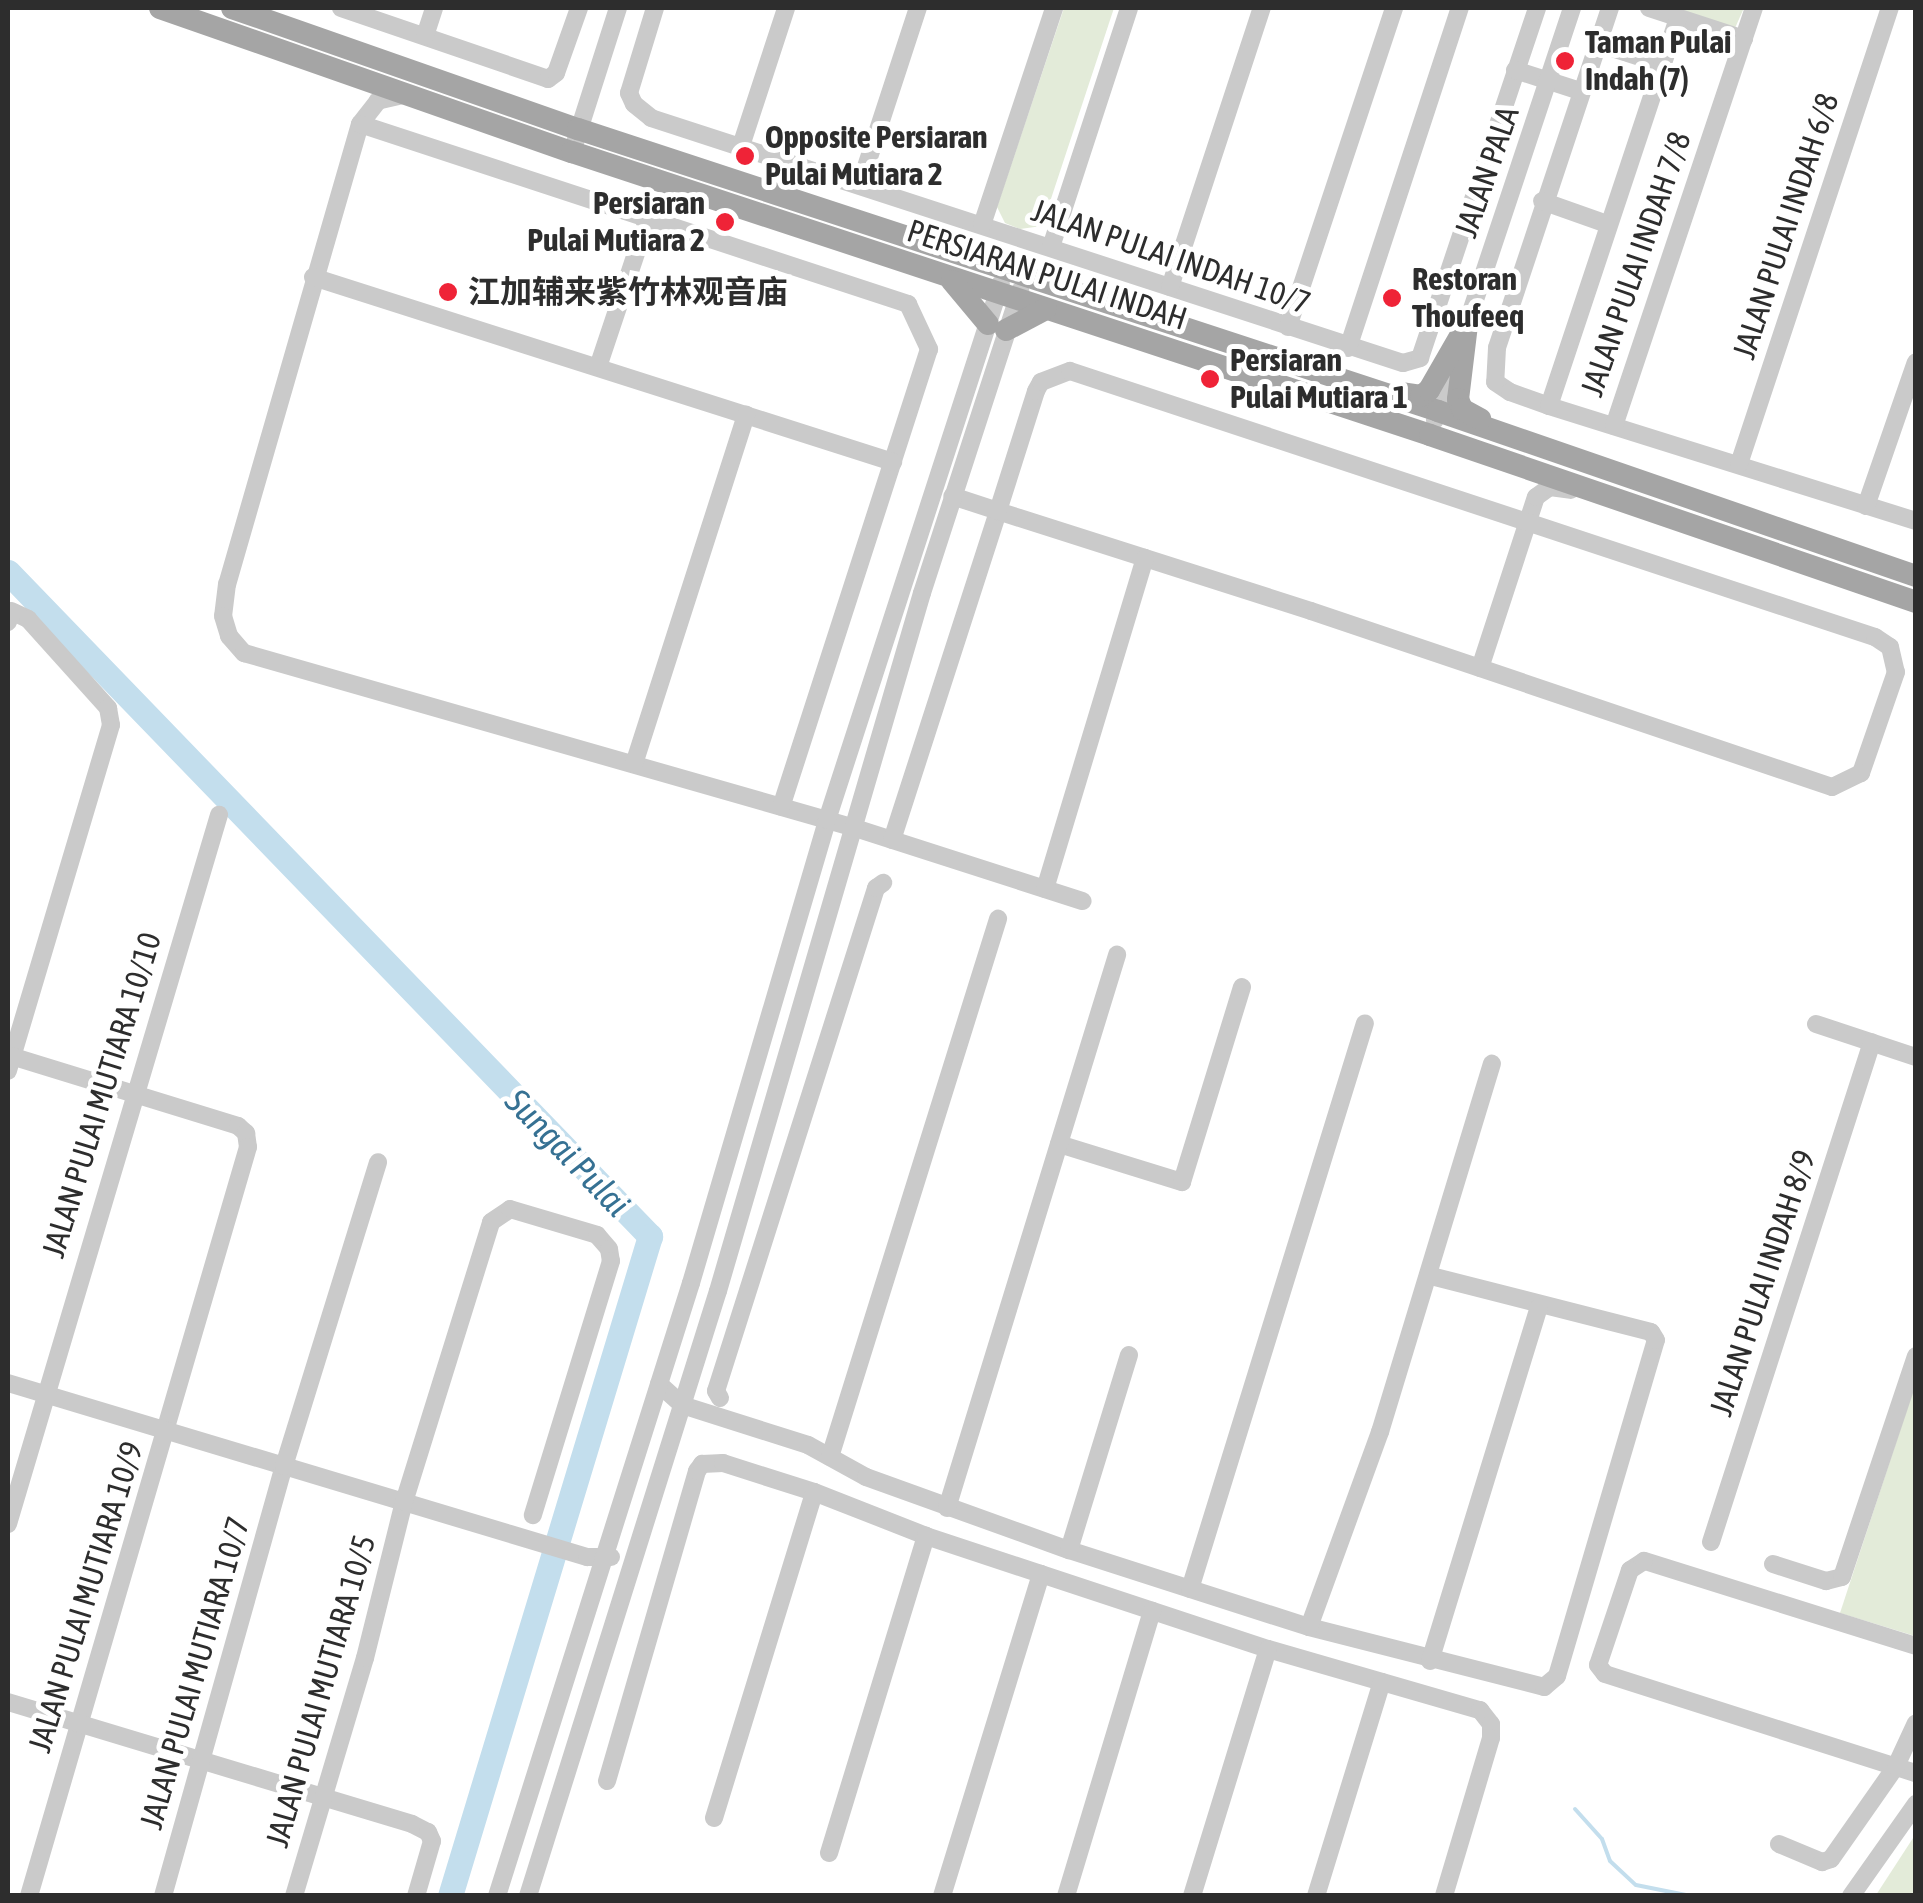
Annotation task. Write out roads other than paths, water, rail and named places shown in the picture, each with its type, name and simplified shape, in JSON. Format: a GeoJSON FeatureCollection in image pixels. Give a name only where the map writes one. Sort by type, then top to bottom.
{"type":"FeatureCollection","features":[{"type":"Feature","properties":{"kind":"main road","name":"PERSIARAN PULAI INDAH"},"geometry":{"type":"LineString","coordinates":[[160,8],[413,96],[575,140],[1015,273],[1438,411],[1916,576]]}},
{"type":"Feature","properties":{"kind":"main road","name":"PERSIARAN PULAI INDAH"},"geometry":{"type":"LineString","coordinates":[[232,8],[946,277],[1430,435],[1916,602]]}},
{"type":"Feature","properties":{"kind":"main road"},"geometry":{"type":"LineString","coordinates":[[946,277],[997,327],[1046,309]]}},
{"type":"Feature","properties":{"kind":"main road"},"geometry":{"type":"LineString","coordinates":[[1359,386],[1425,394],[1467,325]]}},
{"type":"Feature","properties":{"kind":"main road"},"geometry":{"type":"LineString","coordinates":[[1467,325],[1458,399],[1462,409],[1519,440]]}},
{"type":"Feature","properties":{"kind":"street"},"geometry":{"type":"LineString","coordinates":[[340,8],[548,79],[556,74],[578,8]]}},
{"type":"Feature","properties":{"kind":"street"},"geometry":{"type":"LineString","coordinates":[[425,36],[434,8]]}},
{"type":"Feature","properties":{"kind":"street"},"geometry":{"type":"LineString","coordinates":[[575,140],[618,8]]}},
{"type":"Feature","properties":{"kind":"street","name":"JALAN PULAI INDAH 10/7"},"geometry":{"type":"LineString","coordinates":[[655,8],[629,93],[634,104],[651,118],[1403,363],[1420,358],[1516,70]]}},
{"type":"Feature","properties":{"kind":"street"},"geometry":{"type":"LineString","coordinates":[[741,146],[786,8]]}},
{"type":"Feature","properties":{"kind":"street"},"geometry":{"type":"LineString","coordinates":[[860,184],[918,8]]}},
{"type":"Feature","properties":{"kind":"street"},"geometry":{"type":"LineString","coordinates":[[982,225],[1054,8]]}},
{"type":"Feature","properties":{"kind":"street"},"geometry":{"type":"LineString","coordinates":[[1050,247],[1129,8]]}},
{"type":"Feature","properties":{"kind":"street"},"geometry":{"type":"LineString","coordinates":[[1170,287],[1262,8]]}},
{"type":"Feature","properties":{"kind":"street"},"geometry":{"type":"LineString","coordinates":[[1288,327],[1394,8]]}},
{"type":"Feature","properties":{"kind":"street"},"geometry":{"type":"LineString","coordinates":[[1348,348],[1460,8]]}},
{"type":"Feature","properties":{"kind":"street"},"geometry":{"type":"LineString","coordinates":[[1537,8],[1516,70],[1580,92]]}},
{"type":"Feature","properties":{"kind":"street","name":"JALAN PALA"},"geometry":{"type":"LineString","coordinates":[[1430,435],[1572,8]]}},
{"type":"Feature","properties":{"kind":"street"},"geometry":{"type":"LineString","coordinates":[[1610,8],[1542,201],[1497,348],[1495,382],[1510,392],[1549,406],[1916,521]]}},
{"type":"Feature","properties":{"kind":"street"},"geometry":{"type":"LineString","coordinates":[[1648,8],[1744,39]]}},
{"type":"Feature","properties":{"kind":"street","name":"JALAN PULAI INDAH 7/8"},"geometry":{"type":"LineString","coordinates":[[1614,426],[1754,8]]}},
{"type":"Feature","properties":{"kind":"street","name":"JALAN PULAI INDAH 6/8"},"geometry":{"type":"LineString","coordinates":[[1739,464],[1890,8]]}},
{"type":"Feature","properties":{"kind":"street"},"geometry":{"type":"LineString","coordinates":[[1549,406],[1678,18]]}},
{"type":"Feature","properties":{"kind":"street"},"geometry":{"type":"LineString","coordinates":[[1596,43],[1662,64]]}},
{"type":"Feature","properties":{"kind":"street"},"geometry":{"type":"LineString","coordinates":[[413,96],[384,97],[372,104],[360,124],[312,277],[227,584],[223,616],[230,636],[244,653],[855,828],[1083,902]]}},
{"type":"Feature","properties":{"kind":"street"},"geometry":{"type":"LineString","coordinates":[[360,124],[649,215],[908,304],[930,349],[781,807]]}},
{"type":"Feature","properties":{"kind":"street"},"geometry":{"type":"LineString","coordinates":[[1542,201],[1608,224]]}},
{"type":"Feature","properties":{"kind":"street"},"geometry":{"type":"LineString","coordinates":[[598,367],[649,215]]}},
{"type":"Feature","properties":{"kind":"street"},"geometry":{"type":"LineString","coordinates":[[497,1896],[595,1558],[659,1384],[827,820],[1015,273]]}},
{"type":"Feature","properties":{"kind":"street"},"geometry":{"type":"LineString","coordinates":[[312,277],[893,462]]}},
{"type":"Feature","properties":{"kind":"street"},"geometry":{"type":"LineString","coordinates":[[528,1896],[682,1406],[855,828],[997,327]]}},
{"type":"Feature","properties":{"kind":"street"},"geometry":{"type":"LineString","coordinates":[[1866,506],[1916,362]]}},
{"type":"Feature","properties":{"kind":"street"},"geometry":{"type":"LineString","coordinates":[[892,840],[998,511],[1036,391],[1041,382],[1070,371],[1875,637],[1890,647],[1896,672],[1860,774],[1832,787],[1480,668],[1145,558],[998,511],[952,496]]}},
{"type":"Feature","properties":{"kind":"street"},"geometry":{"type":"LineString","coordinates":[[634,764],[746,414]]}},
{"type":"Feature","properties":{"kind":"street"},"geometry":{"type":"LineString","coordinates":[[1480,668],[1540,492],[1550,487],[1619,500]]}},
{"type":"Feature","properties":{"kind":"street"},"geometry":{"type":"LineString","coordinates":[[1045,889],[1145,558]]}},
{"type":"Feature","properties":{"kind":"street"},"geometry":{"type":"LineString","coordinates":[[9,616],[28,619],[108,708],[111,718],[10,1064],[134,1094]]}},
{"type":"Feature","properties":{"kind":"street","name":"JALAN PULAI MUTIARA 10/10"},"geometry":{"type":"LineString","coordinates":[[8,1524],[43,1393],[219,814]]}},
{"type":"Feature","properties":{"kind":"street"},"geometry":{"type":"LineString","coordinates":[[720,1398],[716,1391],[876,888],[882,883]]}},
{"type":"Feature","properties":{"kind":"street"},"geometry":{"type":"LineString","coordinates":[[830,1457],[998,919]]}},
{"type":"Feature","properties":{"kind":"street"},"geometry":{"type":"LineString","coordinates":[[947,1508],[1117,955]]}},
{"type":"Feature","properties":{"kind":"street"},"geometry":{"type":"LineString","coordinates":[[1059,1144],[1182,1182],[1242,987]]}},
{"type":"Feature","properties":{"kind":"street"},"geometry":{"type":"LineString","coordinates":[[1190,1589],[1365,1024]]}},
{"type":"Feature","properties":{"kind":"street"},"geometry":{"type":"LineString","coordinates":[[1816,1024],[1916,1056]]}},
{"type":"Feature","properties":{"kind":"street","name":"JALAN PULAI INDAH 8/9"},"geometry":{"type":"LineString","coordinates":[[1711,1542],[1872,1042]]}},
{"type":"Feature","properties":{"kind":"street"},"geometry":{"type":"LineString","coordinates":[[1308,1627],[1380,1432],[1492,1064]]}},
{"type":"Feature","properties":{"kind":"street","name":"JALAN PULAI MUTIARA 10/9"},"geometry":{"type":"LineString","coordinates":[[29,1896],[248,1147],[246,1133],[238,1126],[134,1094]]}},
{"type":"Feature","properties":{"kind":"street","name":"JALAN PULAI MUTIARA 10/7"},"geometry":{"type":"LineString","coordinates":[[163,1896],[284,1466],[378,1162]]}},
{"type":"Feature","properties":{"kind":"street","name":"JALAN PULAI MUTIARA 10/5"},"geometry":{"type":"LineString","coordinates":[[294,1896],[325,1800],[404,1502],[491,1222],[510,1210],[597,1235],[609,1249],[611,1261],[533,1515]]}},
{"type":"Feature","properties":{"kind":"street"},"geometry":{"type":"LineString","coordinates":[[659,1384],[682,1406],[808,1445],[866,1477],[1069,1550],[1308,1627],[1544,1688],[1557,1676],[1656,1340],[1651,1332],[1539,1307],[1428,1275]]}},
{"type":"Feature","properties":{"kind":"street"},"geometry":{"type":"LineString","coordinates":[[1430,1661],[1539,1307]]}},
{"type":"Feature","properties":{"kind":"street"},"geometry":{"type":"LineString","coordinates":[[1069,1550],[1129,1355]]}},
{"type":"Feature","properties":{"kind":"street"},"geometry":{"type":"LineString","coordinates":[[1773,1564],[1826,1581],[1842,1577],[1916,1356]]}},
{"type":"Feature","properties":{"kind":"street"},"geometry":{"type":"LineString","coordinates":[[694,1366],[703,1399],[721,1420]]}},
{"type":"Feature","properties":{"kind":"street"},"geometry":{"type":"LineString","coordinates":[[8,1383],[595,1558],[636,1549]]}},
{"type":"Feature","properties":{"kind":"street"},"geometry":{"type":"LineString","coordinates":[[671,1439],[701,1422],[721,1420]]}},
{"type":"Feature","properties":{"kind":"street"},"geometry":{"type":"LineString","coordinates":[[607,1781],[696,1471],[702,1464],[723,1463],[814,1492],[926,1536],[1268,1649],[1480,1710],[1490,1724],[1491,1738],[1444,1896]]}},
{"type":"Feature","properties":{"kind":"street"},"geometry":{"type":"LineString","coordinates":[[714,1818],[814,1492]]}},
{"type":"Feature","properties":{"kind":"street"},"geometry":{"type":"LineString","coordinates":[[828,1853],[926,1536]]}},
{"type":"Feature","properties":{"kind":"street"},"geometry":{"type":"LineString","coordinates":[[1916,1646],[1651,1563],[1636,1562],[1598,1665],[1605,1674],[1916,1772]]}},
{"type":"Feature","properties":{"kind":"street"},"geometry":{"type":"LineString","coordinates":[[942,1896],[1041,1574]]}},
{"type":"Feature","properties":{"kind":"street"},"geometry":{"type":"LineString","coordinates":[[1066,1896],[1152,1611]]}},
{"type":"Feature","properties":{"kind":"street"},"geometry":{"type":"LineString","coordinates":[[1192,1896],[1268,1649]]}},
{"type":"Feature","properties":{"kind":"street"},"geometry":{"type":"LineString","coordinates":[[1316,1896],[1382,1682]]}},
{"type":"Feature","properties":{"kind":"street"},"geometry":{"type":"LineString","coordinates":[[8,1702],[428,1832],[432,1840],[416,1896]]}},
{"type":"Feature","properties":{"kind":"street"},"geometry":{"type":"LineString","coordinates":[[1778,1844],[1829,1861],[1896,1766],[1916,1722]]}},
{"type":"Feature","properties":{"kind":"street"},"geometry":{"type":"LineString","coordinates":[[1851,1896],[1916,1804]]}},
{"type":"Feature","properties":{"kind":"waterway","name":"Sungai Pulai"},"geometry":{"type":"LineString","coordinates":[[8,572],[650,1236],[450,1896]]}},
{"type":"Feature","properties":{"kind":"waterway"},"geometry":{"type":"LineString","coordinates":[[1575,1809],[1602,1839],[1610,1861],[1636,1885],[1691,1896]]}},
{"type":"Feature","properties":{"kind":"place","name":"Taman Pulai Indah (7)"},"geometry":{"type":"Point","coordinates":[1565,61]}},
{"type":"Feature","properties":{"kind":"place","name":"Opposite Persiaran Pulai Mutiara 2"},"geometry":{"type":"Point","coordinates":[745,156]}},
{"type":"Feature","properties":{"kind":"place","name":"Persiaran Pulai Mutiara 2"},"geometry":{"type":"Point","coordinates":[725,222]}},
{"type":"Feature","properties":{"kind":"place","name":"江加辅来紫竹林观音庙"},"geometry":{"type":"Point","coordinates":[448,292]}},
{"type":"Feature","properties":{"kind":"place","name":"Restoran Thoufeeq"},"geometry":{"type":"Point","coordinates":[1392,298]}},
{"type":"Feature","properties":{"kind":"place","name":"Persiaran Pulai Mutiara 1"},"geometry":{"type":"Point","coordinates":[1210,379]}}]}
